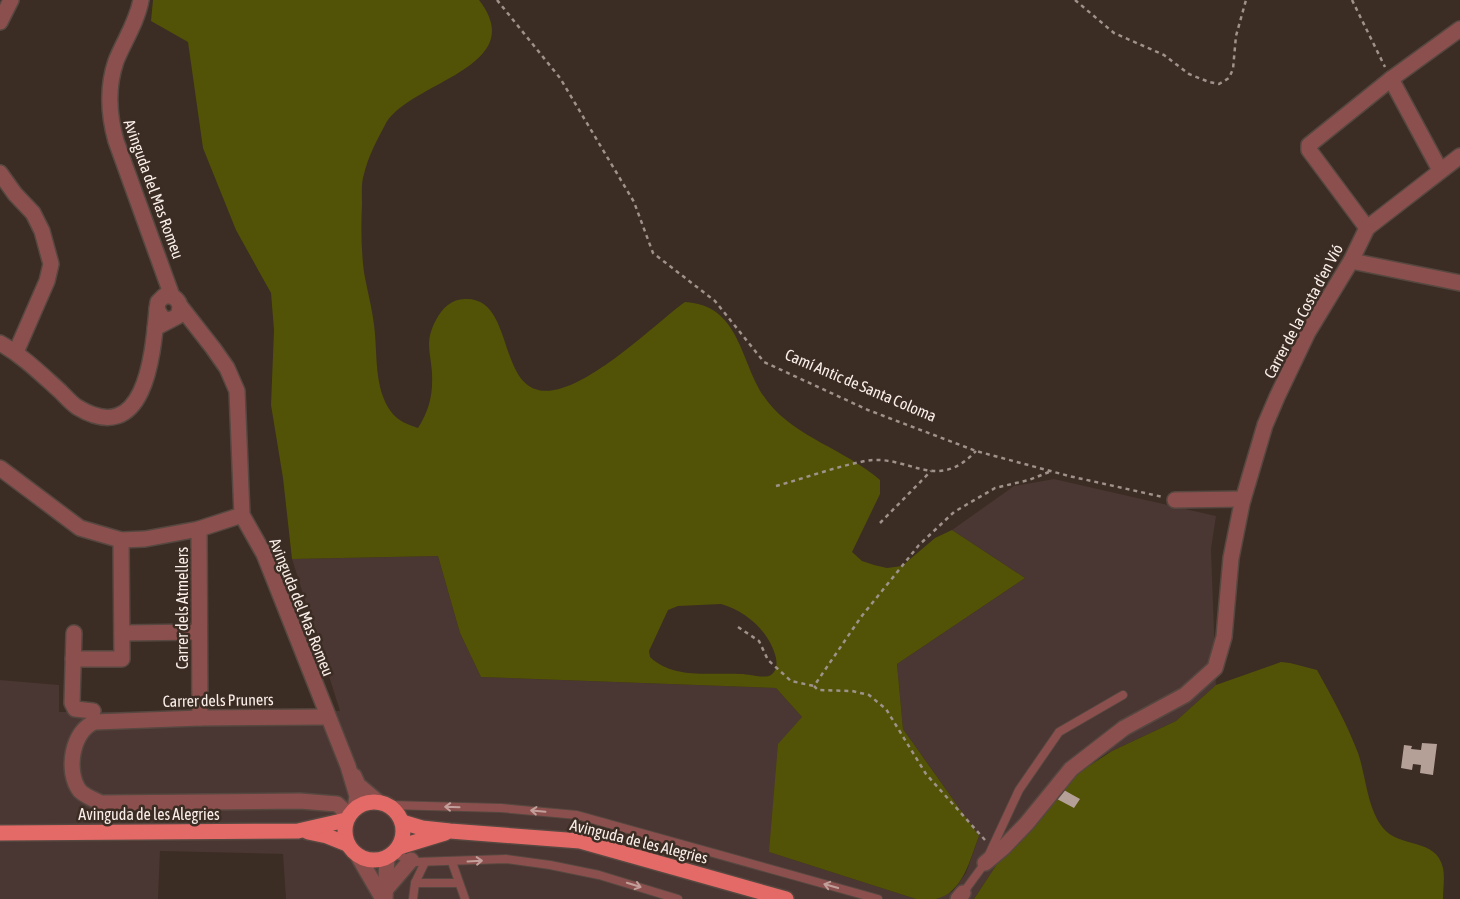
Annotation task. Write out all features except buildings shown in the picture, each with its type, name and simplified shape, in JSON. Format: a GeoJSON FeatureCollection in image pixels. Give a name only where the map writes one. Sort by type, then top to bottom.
{"type":"FeatureCollection","features":[{"type":"Feature","properties":{"kind":"main road"},"geometry":{"type":"LineString","coordinates":[[363,803],[383,803],[399,814],[404,832],[393,853],[373,861],[358,856],[347,844],[328,836],[298,831],[350,814],[363,803]]}},
{"type":"Feature","properties":{"kind":"main road"},"geometry":{"type":"LineString","coordinates":[[347,844],[344,831],[350,814]]}},
{"type":"Feature","properties":{"kind":"main road","name":"Avinguda de les Alegries"},"geometry":{"type":"LineString","coordinates":[[402,822],[422,828],[450,831],[580,841],[786,899]]}},
{"type":"Feature","properties":{"kind":"main road","name":"Avinguda de les Alegries"},"geometry":{"type":"LineString","coordinates":[[0,833],[298,831]]}},
{"type":"Feature","properties":{"kind":"main road","name":"Avinguda de les Alegries"},"geometry":{"type":"LineString","coordinates":[[393,853],[450,831]]}},
{"type":"Feature","properties":{"kind":"street"},"geometry":{"type":"LineString","coordinates":[[0,22],[11,0]]}},
{"type":"Feature","properties":{"kind":"street","name":"Avinguda del Mas Romeu"},"geometry":{"type":"LineString","coordinates":[[141,0],[132,27],[115,62],[110,90],[110,118],[116,141],[166,274],[173,309],[213,348],[227,368],[237,391],[242,514],[264,554],[348,766],[357,796],[350,814]]}},
{"type":"Feature","properties":{"kind":"street"},"geometry":{"type":"LineString","coordinates":[[1367,228],[1309,150],[1309,145],[1391,79],[1459,33]]}},
{"type":"Feature","properties":{"kind":"street"},"geometry":{"type":"LineString","coordinates":[[1391,79],[1440,170]]}},
{"type":"Feature","properties":{"kind":"street","name":"Carrer de la Costa d'en Vió"},"geometry":{"type":"LineString","coordinates":[[985,862],[1003,848],[1021,829],[1071,769],[1124,728],[1185,695],[1215,668],[1224,637],[1231,558],[1243,499],[1276,398],[1308,332],[1367,228],[1460,156]]}},
{"type":"Feature","properties":{"kind":"street"},"geometry":{"type":"LineString","coordinates":[[0,173],[5,191],[33,213],[42,231],[50,264],[47,281],[16,352]]}},
{"type":"Feature","properties":{"kind":"street"},"geometry":{"type":"LineString","coordinates":[[1350,261],[1460,283]]}},
{"type":"Feature","properties":{"kind":"street"},"geometry":{"type":"LineString","coordinates":[[0,343],[16,352],[76,406],[95,415],[109,417],[123,414],[135,405],[143,390],[155,328],[173,309]]}},
{"type":"Feature","properties":{"kind":"street"},"geometry":{"type":"LineString","coordinates":[[0,468],[80,528],[121,540],[145,539],[199,529],[242,514]]}},
{"type":"Feature","properties":{"kind":"street"},"geometry":{"type":"LineString","coordinates":[[1175,500],[1243,499]]}},
{"type":"Feature","properties":{"kind":"street","name":"Carrer dels Atmellers"},"geometry":{"type":"LineString","coordinates":[[199,529],[200,718]]}},
{"type":"Feature","properties":{"kind":"street"},"geometry":{"type":"LineString","coordinates":[[73,659],[122,659],[121,540]]}},
{"type":"Feature","properties":{"kind":"street"},"geometry":{"type":"LineString","coordinates":[[122,633],[199,632]]}},
{"type":"Feature","properties":{"kind":"street"},"geometry":{"type":"LineString","coordinates":[[74,633],[73,706],[99,718]]}},
{"type":"Feature","properties":{"kind":"street","name":"Carrer dels Pruners"},"geometry":{"type":"LineString","coordinates":[[99,718],[328,717]]}},
{"type":"Feature","properties":{"kind":"street","name":"Avinguda de les Alegries"},"geometry":{"type":"LineString","coordinates":[[99,718],[82,730],[73,760],[74,780],[81,792],[101,803],[300,801],[337,804],[350,814]]}},
{"type":"Feature","properties":{"kind":"street","name":"Avinguda del Mas Romeu"},"geometry":{"type":"LineString","coordinates":[[348,766],[358,785],[383,803]]}},
{"type":"Feature","properties":{"kind":"street"},"geometry":{"type":"LineString","coordinates":[[385,896],[393,853]]}},
{"type":"Feature","properties":{"kind":"street"},"geometry":{"type":"LineString","coordinates":[[358,856],[385,896]]}},
{"type":"Feature","properties":{"kind":"street"},"geometry":{"type":"LineString","coordinates":[[385,896],[418,861]]}},
{"type":"Feature","properties":{"kind":"lane"},"geometry":{"type":"LineString","coordinates":[[962,897],[993,847],[1019,790],[1059,732],[1123,694]]}},
{"type":"Feature","properties":{"kind":"lane"},"geometry":{"type":"LineString","coordinates":[[383,803],[501,808],[577,815],[878,899]]}},
{"type":"Feature","properties":{"kind":"lane"},"geometry":{"type":"LineString","coordinates":[[393,853],[418,861],[452,862],[506,859],[550,865],[599,875],[678,899]]}},
{"type":"Feature","properties":{"kind":"lane"},"geometry":{"type":"LineString","coordinates":[[413,899],[418,861]]}},
{"type":"Feature","properties":{"kind":"lane"},"geometry":{"type":"LineString","coordinates":[[452,862],[465,899]]}},
{"type":"Feature","properties":{"kind":"lane"},"geometry":{"type":"LineString","coordinates":[[415,883],[458,883]]}},
{"type":"Feature","properties":{"kind":"path","name":"Camí Antic de Santa Coloma"},"geometry":{"type":"LineString","coordinates":[[497,0],[560,78],[634,202],[653,253],[715,301],[731,318],[764,362],[868,410],[976,451],[1050,472],[1175,500]]}},
{"type":"Feature","properties":{"kind":"path"},"geometry":{"type":"LineString","coordinates":[[1075,0],[1114,33],[1164,55],[1189,74],[1219,84],[1229,78],[1233,69],[1236,36],[1246,0]]}},
{"type":"Feature","properties":{"kind":"path"},"geometry":{"type":"LineString","coordinates":[[1352,0],[1391,79]]}},
{"type":"Feature","properties":{"kind":"path"},"geometry":{"type":"LineString","coordinates":[[776,486],[865,461],[882,459],[941,472],[967,460],[976,451]]}},
{"type":"Feature","properties":{"kind":"path"},"geometry":{"type":"LineString","coordinates":[[880,524],[931,471]]}},
{"type":"Feature","properties":{"kind":"path"},"geometry":{"type":"LineString","coordinates":[[814,686],[873,602],[919,545],[954,512],[995,488],[1028,480],[1050,472]]}},
{"type":"Feature","properties":{"kind":"path"},"geometry":{"type":"LineString","coordinates":[[738,627],[759,641],[768,660],[792,681],[814,686],[818,690],[852,691],[869,694],[886,709],[926,774],[984,840],[993,847]]}},
{"type":"Feature","properties":{"kind":"shaded area"},"geometry":{"type":"Polygon","coordinates":[[[153,0],[479,0],[491,23],[490,42],[478,58],[460,72],[416,97],[398,110],[385,125],[373,149],[363,177],[362,255],[373,318],[377,370],[386,403],[394,416],[400,420],[418,428],[425,415],[432,389],[429,341],[432,328],[441,312],[448,305],[460,299],[480,302],[490,310],[498,323],[515,369],[524,381],[535,389],[552,390],[571,385],[592,374],[685,302],[704,306],[719,314],[729,326],[738,340],[759,388],[779,414],[806,434],[867,469],[880,480],[880,494],[852,552],[862,561],[887,568],[902,566],[935,538],[952,530],[1025,578],[897,664],[903,729],[979,836],[969,864],[953,890],[945,896],[936,899],[916,899],[769,852],[778,744],[802,717],[776,688],[481,677],[460,633],[438,556],[292,559],[283,478],[271,405],[274,330],[271,293],[236,230],[203,148],[188,42],[151,21],[153,0]],[[721,604],[678,606],[668,610],[649,651],[650,657],[670,669],[681,672],[771,675],[775,669],[776,660],[773,649],[763,631],[748,617],[721,604]]]}},
{"type":"Feature","properties":{"kind":"shaded area"},"geometry":{"type":"Polygon","coordinates":[[[1054,479],[1216,516],[1211,549],[1216,685],[1176,721],[1112,751],[1082,768],[1044,806],[997,864],[974,899],[936,899],[953,891],[966,873],[979,836],[903,729],[897,664],[1025,578],[952,530],[1014,486],[1054,479]]]}},
{"type":"Feature","properties":{"kind":"shaded area"},"geometry":{"type":"Polygon","coordinates":[[[438,556],[460,633],[481,677],[776,688],[802,717],[769,852],[916,899],[286,899],[283,854],[160,851],[158,899],[0,899],[0,680],[59,685],[59,712],[340,711],[292,559],[438,556]]]}},
{"type":"Feature","properties":{"kind":"shaded area"},"geometry":{"type":"Polygon","coordinates":[[[1281,662],[1317,670],[1354,742],[1373,811],[1383,828],[1390,834],[1399,839],[1425,847],[1439,858],[1444,872],[1443,899],[974,899],[997,864],[1066,781],[1112,751],[1176,721],[1216,685],[1281,662]]]}}]}
